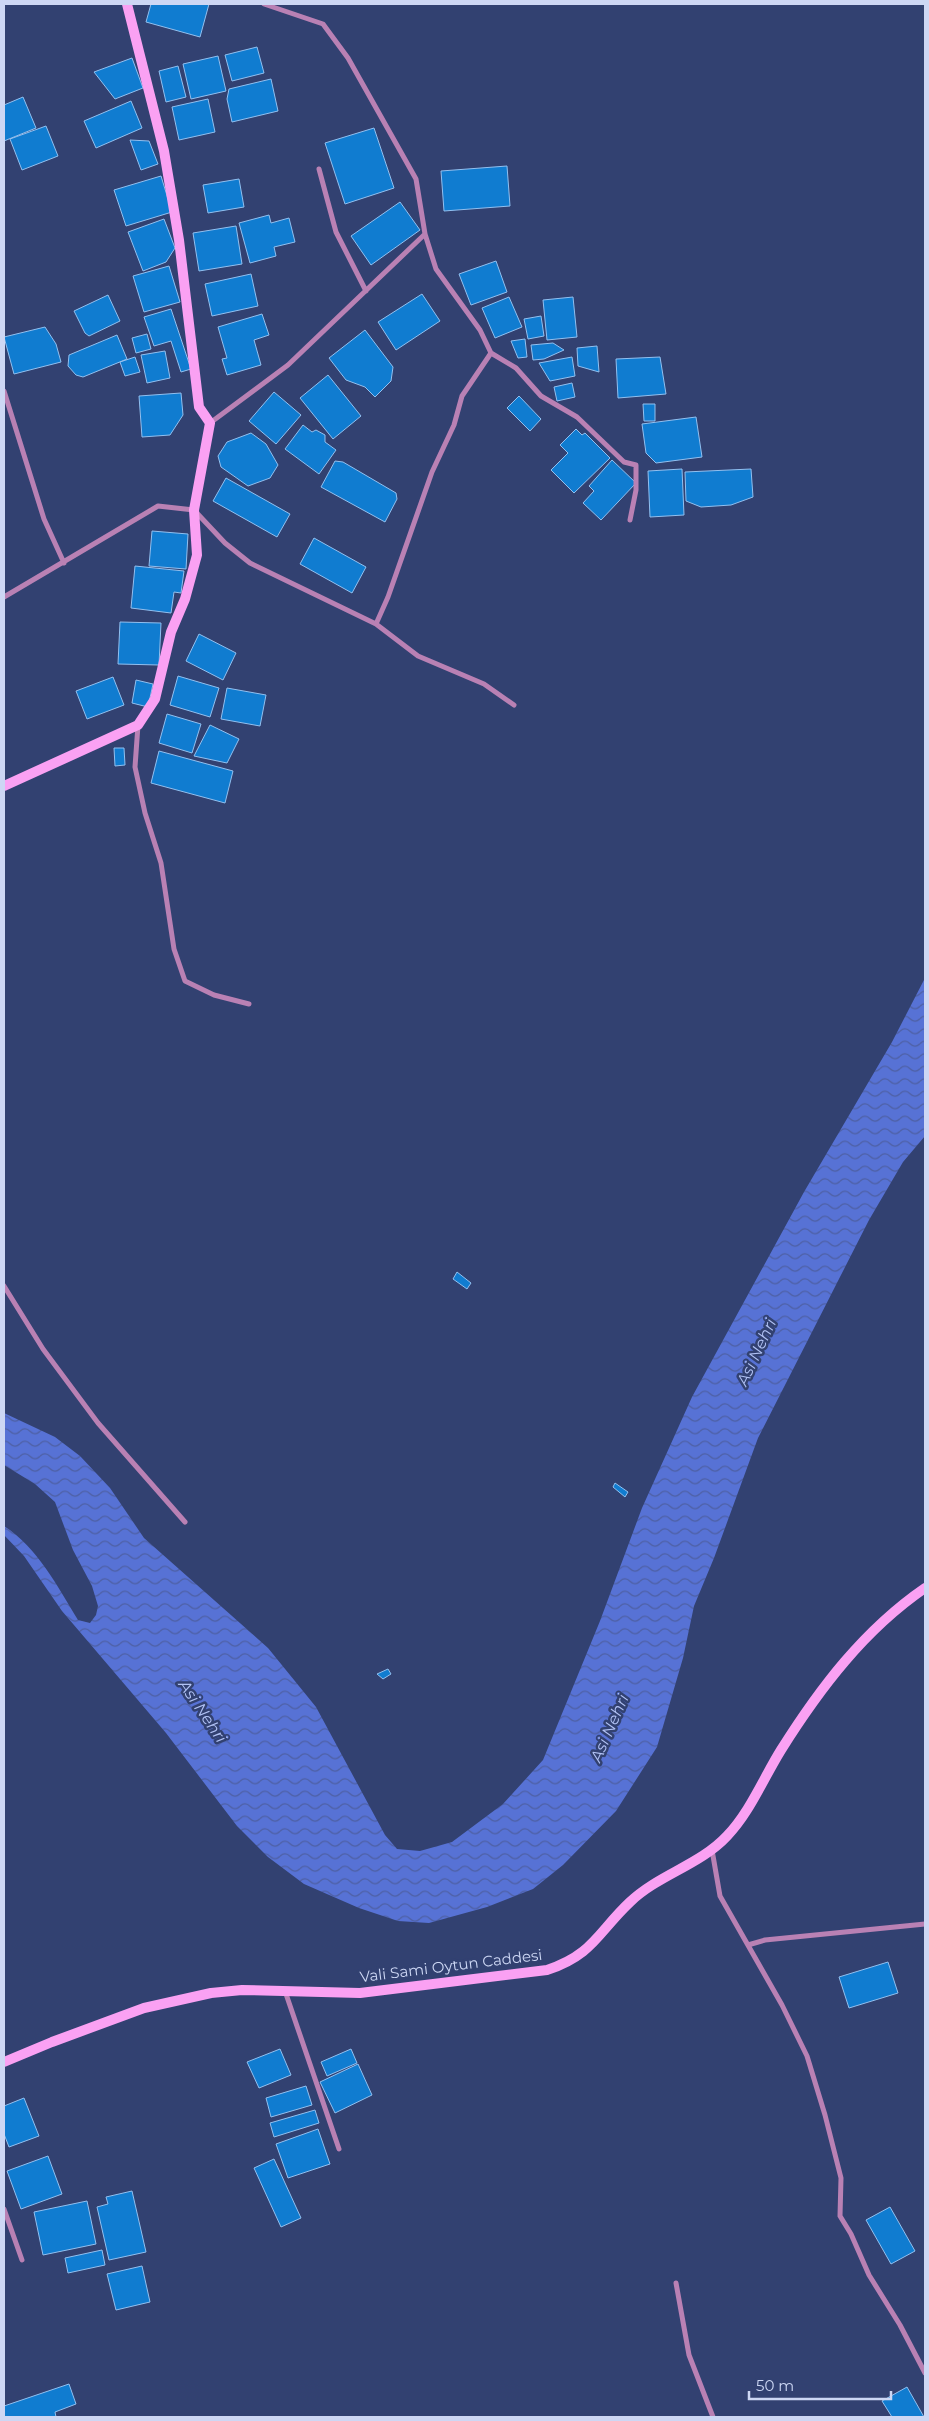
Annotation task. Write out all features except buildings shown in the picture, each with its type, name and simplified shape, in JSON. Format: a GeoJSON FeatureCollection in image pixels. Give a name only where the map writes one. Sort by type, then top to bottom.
{"type":"FeatureCollection","features":[{"type":"Feature","properties":{"kind":"street"},"geometry":{"type":"LineString","coordinates":[[127,4],[164,151],[192,337],[199,407],[210,423]]}},
{"type":"Feature","properties":{"kind":"street"},"geometry":{"type":"LineString","coordinates":[[264,4],[323,24],[348,58],[416,179],[425,234],[436,269],[480,330],[492,354],[516,368],[541,396],[577,417],[624,462],[636,465],[636,490],[630,520]]}},
{"type":"Feature","properties":{"kind":"street"},"geometry":{"type":"LineString","coordinates":[[319,169],[336,232],[366,291]]}},
{"type":"Feature","properties":{"kind":"street"},"geometry":{"type":"LineString","coordinates":[[249,1004],[214,995],[185,981],[174,949],[161,863],[145,813],[135,767],[138,725],[155,699],[171,632],[185,600],[197,555],[194,510],[210,423],[288,365],[425,234]]}},
{"type":"Feature","properties":{"kind":"street"},"geometry":{"type":"LineString","coordinates":[[376,624],[388,597],[432,472],[449,439],[462,396],[492,354]]}},
{"type":"Feature","properties":{"kind":"street"},"geometry":{"type":"LineString","coordinates":[[4,390],[44,519],[64,563]]}},
{"type":"Feature","properties":{"kind":"street"},"geometry":{"type":"LineString","coordinates":[[4,597],[158,506],[194,510],[225,543],[250,563],[376,624],[418,656],[484,684],[514,704]]}},
{"type":"Feature","properties":{"kind":"street"},"geometry":{"type":"LineString","coordinates":[[4,786],[138,725]]}},
{"type":"Feature","properties":{"kind":"street"},"geometry":{"type":"LineString","coordinates":[[4,1286],[43,1349],[98,1423],[185,1522]]}},
{"type":"Feature","properties":{"kind":"street","name":"Vali Sami Oytun Caddesi"},"geometry":{"type":"LineString","coordinates":[[4,2062],[61,2038],[152,2006],[211,1992],[360,1993],[547,1970],[565,1964],[582,1954],[630,1902],[643,1891],[712,1850],[727,1836],[741,1818],[814,1698],[834,1672],[885,1619],[925,1588]]}},
{"type":"Feature","properties":{"kind":"street"},"geometry":{"type":"LineString","coordinates":[[712,1850],[720,1896],[782,2005],[807,2056],[825,2115],[841,2178],[840,2216],[851,2234],[870,2275],[925,2373]]}},
{"type":"Feature","properties":{"kind":"street"},"geometry":{"type":"LineString","coordinates":[[748,1944],[765,1940],[925,1924]]}},
{"type":"Feature","properties":{"kind":"street"},"geometry":{"type":"LineString","coordinates":[[285,1991],[339,2149]]}},
{"type":"Feature","properties":{"kind":"street"},"geometry":{"type":"LineString","coordinates":[[4,2209],[22,2260]]}},
{"type":"Feature","properties":{"kind":"street"},"geometry":{"type":"LineString","coordinates":[[676,2283],[689,2355],[713,2417]]}},
{"type":"Feature","properties":{"kind":"water","name":"Asi Nehri"},"geometry":{"type":"Polygon","coordinates":[[[925,978],[925,1136],[903,1162],[869,1220],[758,1438],[714,1558],[694,1606],[683,1658],[657,1747],[616,1811],[563,1865],[533,1889],[487,1907],[429,1923],[398,1921],[359,1908],[304,1884],[268,1857],[237,1826],[166,1733],[62,1611],[24,1556],[4,1535],[4,1526],[27,1545],[46,1568],[78,1620],[90,1623],[96,1615],[98,1606],[92,1586],[73,1550],[55,1502],[35,1484],[4,1465],[4,1413],[55,1437],[80,1456],[110,1488],[144,1538],[268,1648],[316,1707],[385,1835],[397,1849],[420,1851],[452,1842],[503,1804],[543,1760],[600,1621],[642,1508],[692,1397],[804,1192],[892,1042],[925,978]]]}}]}
